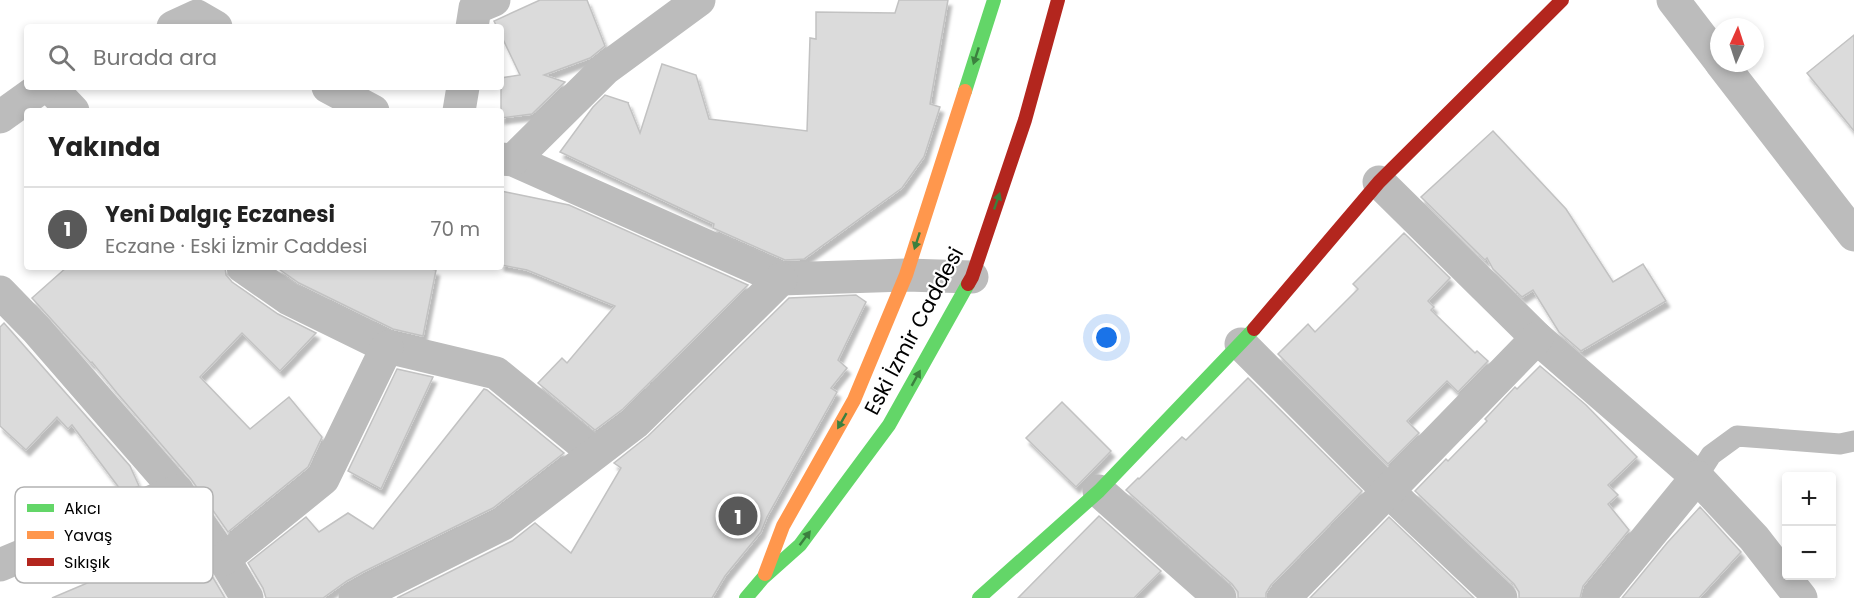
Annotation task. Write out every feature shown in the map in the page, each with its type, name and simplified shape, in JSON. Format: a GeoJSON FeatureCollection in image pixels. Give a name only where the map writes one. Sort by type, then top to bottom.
{"type":"FeatureCollection","features":[{"type":"Feature","properties":{"kind":"main road","name":"Eski İzmir Caddesi"},"geometry":{"type":"LineString","coordinates":[[763,578],[783,526],[854,400],[906,276],[994,0]]}},
{"type":"Feature","properties":{"kind":"main road","name":"Eski İzmir Caddesi"},"geometry":{"type":"LineString","coordinates":[[746,598],[763,578],[800,545],[889,425],[972,277],[1025,120],[1058,0]]}},
{"type":"Feature","properties":{"kind":"main road"},"geometry":{"type":"LineString","coordinates":[[979,598],[1099,491],[1241,344],[1379,182],[1563,0]]}},
{"type":"Feature","properties":{"kind":"street"},"geometry":{"type":"LineString","coordinates":[[472,24],[475,8],[494,0]]}},
{"type":"Feature","properties":{"kind":"street"},"geometry":{"type":"LineString","coordinates":[[699,0],[605,69],[507,159],[781,279],[972,277]]}},
{"type":"Feature","properties":{"kind":"street"},"geometry":{"type":"LineString","coordinates":[[1673,0],[1710,49]]}},
{"type":"Feature","properties":{"kind":"street"},"geometry":{"type":"LineString","coordinates":[[1728,72],[1854,235]]}},
{"type":"Feature","properties":{"kind":"street"},"geometry":{"type":"LineString","coordinates":[[0,117],[38,90]]}},
{"type":"Feature","properties":{"kind":"street"},"geometry":{"type":"LineString","coordinates":[[53,90],[70,108]]}},
{"type":"Feature","properties":{"kind":"street"},"geometry":{"type":"LineString","coordinates":[[334,90],[367,108]]}},
{"type":"Feature","properties":{"kind":"street"},"geometry":{"type":"LineString","coordinates":[[460,108],[462,90]]}},
{"type":"Feature","properties":{"kind":"street"},"geometry":{"type":"LineString","coordinates":[[1379,182],[1537,338],[1696,477],[1754,538],[1801,598]]}},
{"type":"Feature","properties":{"kind":"street"},"geometry":{"type":"LineString","coordinates":[[247,270],[289,299],[387,347],[496,373],[594,453]]}},
{"type":"Feature","properties":{"kind":"street"},"geometry":{"type":"LineString","coordinates":[[356,598],[503,524],[635,423],[781,279]]}},
{"type":"Feature","properties":{"kind":"street"},"geometry":{"type":"LineString","coordinates":[[0,292],[36,329],[174,487]]}},
{"type":"Feature","properties":{"kind":"street"},"geometry":{"type":"LineString","coordinates":[[1284,598],[1537,338]]}},
{"type":"Feature","properties":{"kind":"street"},"geometry":{"type":"LineString","coordinates":[[1241,344],[1388,491],[1501,598]]}},
{"type":"Feature","properties":{"kind":"street"},"geometry":{"type":"LineString","coordinates":[[224,559],[323,479],[387,347]]}},
{"type":"Feature","properties":{"kind":"street"},"geometry":{"type":"LineString","coordinates":[[1598,598],[1696,477]]}},
{"type":"Feature","properties":{"kind":"street"},"geometry":{"type":"LineString","coordinates":[[1099,491],[1220,598]]}},
{"type":"Feature","properties":{"kind":"street"},"geometry":{"type":"LineString","coordinates":[[213,543],[247,598]]}},
{"type":"Feature","properties":{"kind":"street"},"geometry":{"type":"LineString","coordinates":[[0,565],[15,559]]}},
{"type":"Feature","properties":{"kind":"lane"},"geometry":{"type":"LineString","coordinates":[[1696,477],[1711,455],[1737,436],[1840,444],[1854,441]]}},
{"type":"Feature","properties":{"kind":"building"},"geometry":{"type":"Polygon","coordinates":[[[540,0],[587,0],[605,46],[590,58],[544,75],[565,82],[532,114],[504,118],[504,108],[501,108],[501,90],[504,90],[504,78],[520,75],[504,41],[504,24],[496,24],[494,21],[540,0]]]}},
{"type":"Feature","properties":{"kind":"building"},"geometry":{"type":"Polygon","coordinates":[[[899,0],[948,0],[930,104],[940,107],[924,157],[902,188],[804,259],[806,259],[785,260],[713,228],[714,224],[560,152],[593,107],[605,95],[629,103],[640,133],[662,64],[696,75],[709,119],[807,131],[810,38],[816,39],[816,12],[895,13],[899,0]]]}},
{"type":"Feature","properties":{"kind":"building"},"geometry":{"type":"Polygon","coordinates":[[[1854,35],[1854,131],[1807,73],[1854,35]]]}},
{"type":"Feature","properties":{"kind":"building"},"geometry":{"type":"Polygon","coordinates":[[[1493,131],[1566,209],[1613,282],[1643,264],[1666,301],[1581,351],[1559,332],[1533,290],[1522,297],[1493,269],[1487,258],[1485,260],[1421,197],[1493,131]]]}},
{"type":"Feature","properties":{"kind":"building"},"geometry":{"type":"Polygon","coordinates":[[[504,192],[569,205],[748,285],[623,409],[595,430],[538,383],[562,358],[567,363],[615,306],[527,270],[504,266],[504,192]]]}},
{"type":"Feature","properties":{"kind":"building"},"geometry":{"type":"Polygon","coordinates":[[[1404,233],[1450,278],[1428,301],[1434,307],[1431,310],[1475,353],[1477,351],[1488,361],[1458,392],[1447,381],[1407,421],[1419,433],[1388,464],[1278,354],[1308,324],[1315,332],[1358,289],[1353,284],[1404,233]]]}},
{"type":"Feature","properties":{"kind":"building"},"geometry":{"type":"Polygon","coordinates":[[[64,270],[225,270],[226,275],[232,282],[278,314],[316,333],[280,371],[242,333],[200,377],[250,429],[289,397],[322,437],[308,467],[228,532],[213,511],[213,487],[197,487],[92,362],[32,298],[64,270]]]}},
{"type":"Feature","properties":{"kind":"building"},"geometry":{"type":"Polygon","coordinates":[[[280,270],[436,270],[423,336],[393,329],[299,283],[280,270]]]}},
{"type":"Feature","properties":{"kind":"building"},"geometry":{"type":"Polygon","coordinates":[[[856,295],[866,302],[838,360],[847,368],[831,388],[837,392],[767,517],[761,532],[725,576],[712,598],[397,598],[512,541],[535,523],[571,553],[621,468],[614,463],[648,436],[789,298],[856,295]]]}},
{"type":"Feature","properties":{"kind":"building"},"geometry":{"type":"Polygon","coordinates":[[[4,323],[130,466],[139,486],[118,487],[72,425],[68,429],[57,417],[26,450],[0,426],[0,327],[4,323]]]}},
{"type":"Feature","properties":{"kind":"building"},"geometry":{"type":"Polygon","coordinates":[[[1540,366],[1586,405],[1637,457],[1608,485],[1618,495],[1608,504],[1629,530],[1583,586],[1580,598],[1519,598],[1519,592],[1514,584],[1415,491],[1487,421],[1485,419],[1515,387],[1517,389],[1540,366]]]}},
{"type":"Feature","properties":{"kind":"building"},"geometry":{"type":"Polygon","coordinates":[[[397,369],[433,377],[381,489],[348,471],[397,369]]]}},
{"type":"Feature","properties":{"kind":"building"},"geometry":{"type":"Polygon","coordinates":[[[1248,378],[1362,491],[1271,585],[1266,598],[1238,598],[1238,592],[1232,584],[1126,490],[1182,437],[1186,440],[1248,378]]]}},
{"type":"Feature","properties":{"kind":"building"},"geometry":{"type":"Polygon","coordinates":[[[484,389],[564,453],[493,508],[363,572],[323,598],[266,598],[263,588],[248,563],[306,517],[319,532],[348,513],[373,529],[484,389]]]}},
{"type":"Feature","properties":{"kind":"building"},"geometry":{"type":"Polygon","coordinates":[[[1062,402],[1111,451],[1076,487],[1026,438],[1062,402]]]}},
{"type":"Feature","properties":{"kind":"building"},"geometry":{"type":"Polygon","coordinates":[[[1700,507],[1741,552],[1699,598],[1622,598],[1667,543],[1700,507]]]}},
{"type":"Feature","properties":{"kind":"building"},"geometry":{"type":"Polygon","coordinates":[[[1099,516],[1161,571],[1134,598],[1018,598],[1099,516]]]}},
{"type":"Feature","properties":{"kind":"building"},"geometry":{"type":"Polygon","coordinates":[[[1389,517],[1474,598],[1310,598],[1389,517]]]}},
{"type":"Feature","properties":{"kind":"building"},"geometry":{"type":"Polygon","coordinates":[[[213,578],[225,598],[52,598],[87,583],[213,583],[213,578]]]}},
{"type":"Feature","properties":{"kind":"traffic: fast"},"geometry":{"type":"LineString","coordinates":[[965,91],[994,0]]}},
{"type":"Feature","properties":{"kind":"traffic: fast"},"geometry":{"type":"LineString","coordinates":[[746,598],[763,578],[800,545],[889,425],[968,284]]}},
{"type":"Feature","properties":{"kind":"traffic: fast"},"geometry":{"type":"LineString","coordinates":[[979,598],[1099,491],[1254,329]]}},
{"type":"Feature","properties":{"kind":"traffic: slow"},"geometry":{"type":"LineString","coordinates":[[765,574],[783,526],[854,400],[906,275],[965,91]]}},
{"type":"Feature","properties":{"kind":"traffic: jam"},"geometry":{"type":"LineString","coordinates":[[968,284],[1025,120],[1058,0]]}},
{"type":"Feature","properties":{"kind":"traffic: jam"},"geometry":{"type":"LineString","coordinates":[[1254,329],[1379,182],[1562,0]]}},
{"type":"Feature","properties":{"kind":"place","name":"Yeni Dalgıç Eczanesi"},"geometry":{"type":"Point","coordinates":[738,516]}}]}
